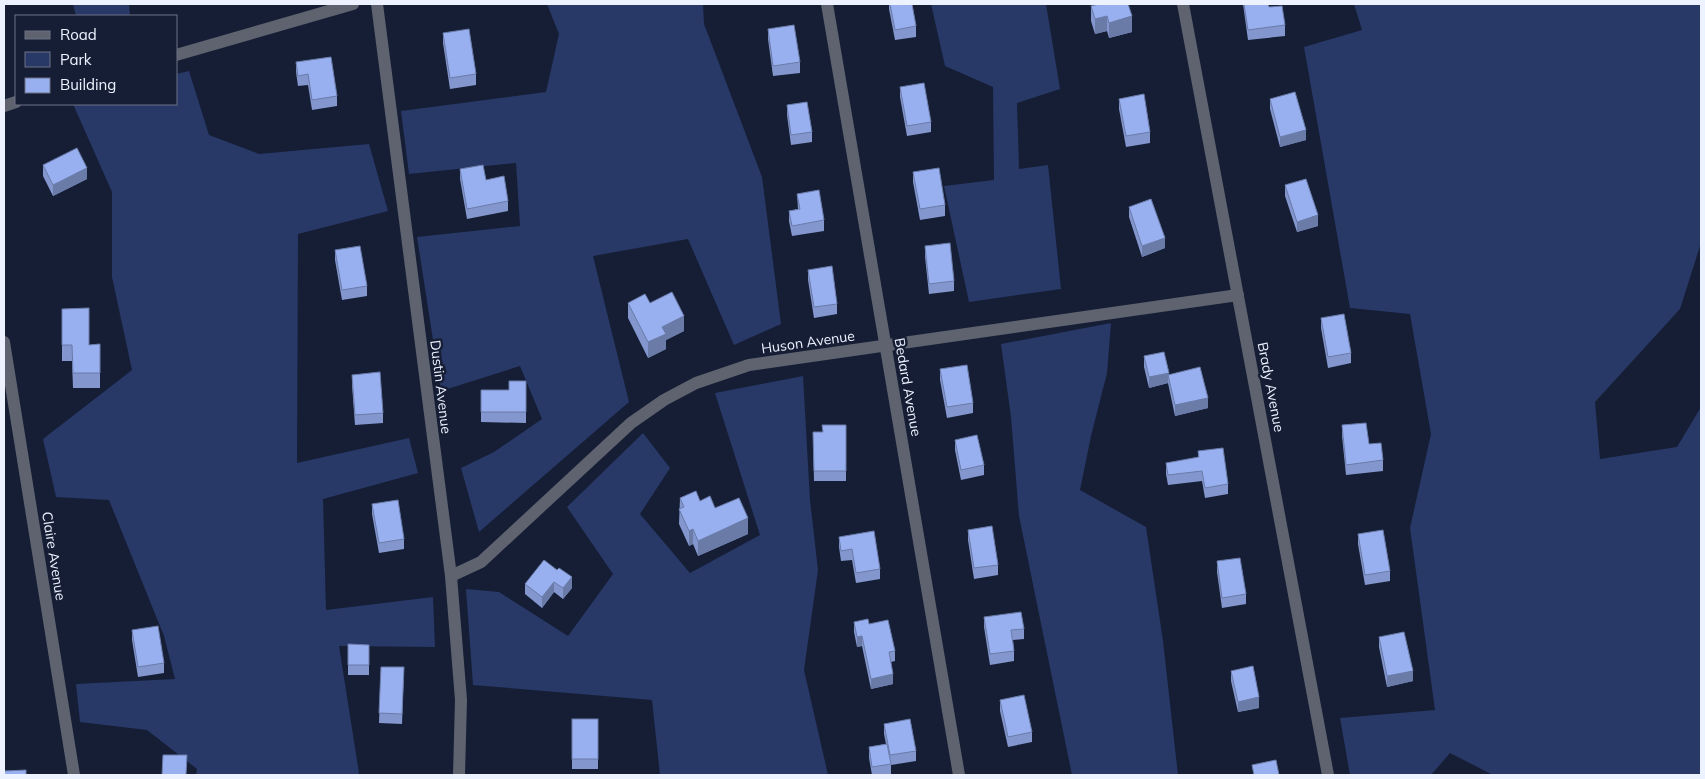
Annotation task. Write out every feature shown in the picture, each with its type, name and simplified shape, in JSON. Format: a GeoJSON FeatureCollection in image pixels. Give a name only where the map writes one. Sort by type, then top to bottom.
{"type":"FeatureCollection","features":[{"type":"Feature","properties":{"kind":"street"},"geometry":{"type":"LineString","coordinates":[[178,54],[353,4]]}},
{"type":"Feature","properties":{"kind":"street","name":"Dustin Avenue"},"geometry":{"type":"LineString","coordinates":[[376,4],[451,576],[461,700],[459,775]]}},
{"type":"Feature","properties":{"kind":"street","name":"Bedard Avenue"},"geometry":{"type":"LineString","coordinates":[[827,4],[959,775]]}},
{"type":"Feature","properties":{"kind":"street","name":"Brady Avenue"},"geometry":{"type":"LineString","coordinates":[[1184,4],[1328,775]]}},
{"type":"Feature","properties":{"kind":"street","name":"Huson Avenue"},"geometry":{"type":"LineString","coordinates":[[451,576],[481,562],[631,423],[664,400],[696,383],[749,365],[1238,295]]}},
{"type":"Feature","properties":{"kind":"street","name":"Claire Avenue"},"geometry":{"type":"LineString","coordinates":[[4,342],[74,775]]}},
{"type":"Feature","properties":{"kind":"green space"},"geometry":{"type":"Polygon","coordinates":[[[73,4],[129,4],[130,15],[76,15],[73,4]]]}},
{"type":"Feature","properties":{"kind":"green space"},"geometry":{"type":"Polygon","coordinates":[[[547,4],[703,4],[704,24],[762,177],[781,324],[734,345],[688,239],[593,256],[629,402],[479,532],[461,468],[494,452],[542,419],[520,366],[441,391],[417,237],[520,226],[516,163],[409,174],[401,111],[546,92],[559,34],[547,4]]]}},
{"type":"Feature","properties":{"kind":"green space"},"geometry":{"type":"Polygon","coordinates":[[[931,4],[1046,4],[1060,89],[1017,103],[1019,169],[1048,165],[1061,289],[969,302],[944,186],[994,180],[993,87],[945,66],[931,4]]]}},
{"type":"Feature","properties":{"kind":"green space"},"geometry":{"type":"Polygon","coordinates":[[[1354,4],[1701,4],[1701,243],[1680,309],[1595,402],[1600,459],[1677,447],[1701,407],[1701,775],[1493,775],[1450,753],[1431,775],[1350,775],[1340,718],[1435,710],[1410,528],[1431,434],[1410,314],[1350,308],[1304,47],[1362,30],[1354,4]]]}},
{"type":"Feature","properties":{"kind":"green space"},"geometry":{"type":"Polygon","coordinates":[[[189,71],[209,135],[259,154],[369,144],[388,211],[298,234],[297,463],[409,438],[418,473],[323,499],[326,610],[433,597],[435,647],[339,646],[359,773],[357,775],[196,775],[197,769],[147,730],[80,722],[76,684],[175,679],[164,636],[109,500],[56,497],[43,439],[132,370],[112,277],[112,192],[73,105],[178,105],[178,74],[189,71]]]}},
{"type":"Feature","properties":{"kind":"green space"},"geometry":{"type":"Polygon","coordinates":[[[1111,323],[1107,373],[1080,490],[1146,527],[1163,641],[1178,775],[1072,775],[1019,516],[1011,417],[1001,344],[1111,323]]]}},
{"type":"Feature","properties":{"kind":"green space"},"geometry":{"type":"Polygon","coordinates":[[[803,376],[810,500],[818,570],[804,670],[828,775],[660,775],[652,700],[473,685],[466,589],[499,592],[568,636],[613,574],[567,507],[643,433],[670,468],[640,514],[690,573],[760,535],[715,393],[803,376]]]}},
{"type":"Feature","properties":{"kind":"building"},"geometry":{"type":"Polygon","coordinates":[[[890,4],[912,4],[916,26],[895,30],[890,4]]]}},
{"type":"Feature","properties":{"kind":"building"},"geometry":{"type":"Polygon","coordinates":[[[1099,4],[1128,4],[1132,16],[1109,23],[1107,16],[1095,19],[1091,6],[1099,4]]]}},
{"type":"Feature","properties":{"kind":"building"},"geometry":{"type":"Polygon","coordinates":[[[1244,4],[1268,4],[1269,7],[1282,6],[1285,25],[1248,30],[1244,4]]]}},
{"type":"Feature","properties":{"kind":"building"},"geometry":{"type":"Polygon","coordinates":[[[794,25],[800,62],[773,66],[768,29],[794,25]]]}},
{"type":"Feature","properties":{"kind":"building"},"geometry":{"type":"Polygon","coordinates":[[[469,29],[476,74],[450,78],[443,33],[469,29]]]}},
{"type":"Feature","properties":{"kind":"building"},"geometry":{"type":"Polygon","coordinates":[[[331,57],[337,96],[312,100],[308,74],[298,76],[296,62],[331,57]]]}},
{"type":"Feature","properties":{"kind":"building"},"geometry":{"type":"Polygon","coordinates":[[[924,83],[931,122],[907,126],[900,87],[924,83]]]}},
{"type":"Feature","properties":{"kind":"building"},"geometry":{"type":"Polygon","coordinates":[[[1295,92],[1306,130],[1280,137],[1270,99],[1295,92]]]}},
{"type":"Feature","properties":{"kind":"building"},"geometry":{"type":"Polygon","coordinates":[[[1144,94],[1150,132],[1126,136],[1119,99],[1144,94]]]}},
{"type":"Feature","properties":{"kind":"building"},"geometry":{"type":"Polygon","coordinates":[[[807,102],[812,132],[791,135],[787,105],[807,102]]]}},
{"type":"Feature","properties":{"kind":"building"},"geometry":{"type":"Polygon","coordinates":[[[77,148],[87,168],[53,185],[43,165],[77,148]]]}},
{"type":"Feature","properties":{"kind":"building"},"geometry":{"type":"Polygon","coordinates":[[[483,165],[486,180],[504,176],[508,201],[467,209],[460,169],[483,165]]]}},
{"type":"Feature","properties":{"kind":"building"},"geometry":{"type":"Polygon","coordinates":[[[939,168],[945,205],[920,209],[913,172],[939,168]]]}},
{"type":"Feature","properties":{"kind":"building"},"geometry":{"type":"Polygon","coordinates":[[[1306,179],[1318,215],[1297,222],[1285,185],[1306,179]]]}},
{"type":"Feature","properties":{"kind":"building"},"geometry":{"type":"Polygon","coordinates":[[[819,190],[824,220],[792,226],[789,211],[800,209],[797,194],[819,190]]]}},
{"type":"Feature","properties":{"kind":"building"},"geometry":{"type":"Polygon","coordinates":[[[1151,199],[1165,238],[1142,246],[1129,207],[1151,199]]]}},
{"type":"Feature","properties":{"kind":"building"},"geometry":{"type":"Polygon","coordinates":[[[950,243],[954,281],[929,284],[925,246],[950,243]]]}},
{"type":"Feature","properties":{"kind":"building"},"geometry":{"type":"Polygon","coordinates":[[[360,246],[367,286],[342,290],[335,250],[360,246]]]}},
{"type":"Feature","properties":{"kind":"building"},"geometry":{"type":"Polygon","coordinates":[[[832,266],[837,304],[814,307],[808,270],[832,266]]]}},
{"type":"Feature","properties":{"kind":"building"},"geometry":{"type":"Polygon","coordinates":[[[672,292],[684,316],[662,327],[666,334],[648,342],[628,303],[645,294],[650,303],[672,292]]]}},
{"type":"Feature","properties":{"kind":"building"},"geometry":{"type":"Polygon","coordinates":[[[89,308],[89,345],[100,344],[100,373],[73,373],[72,345],[62,345],[62,309],[89,308]]]}},
{"type":"Feature","properties":{"kind":"building"},"geometry":{"type":"Polygon","coordinates":[[[1344,314],[1351,353],[1328,357],[1321,318],[1344,314]]]}},
{"type":"Feature","properties":{"kind":"building"},"geometry":{"type":"Polygon","coordinates":[[[1164,352],[1169,373],[1149,377],[1144,356],[1164,352]]]}},
{"type":"Feature","properties":{"kind":"building"},"geometry":{"type":"Polygon","coordinates":[[[967,365],[973,403],[947,407],[940,369],[967,365]]]}},
{"type":"Feature","properties":{"kind":"building"},"geometry":{"type":"Polygon","coordinates":[[[1200,367],[1208,398],[1175,405],[1168,375],[1200,367]]]}},
{"type":"Feature","properties":{"kind":"building"},"geometry":{"type":"Polygon","coordinates":[[[380,372],[383,413],[355,415],[352,375],[380,372]]]}},
{"type":"Feature","properties":{"kind":"building"},"geometry":{"type":"Polygon","coordinates":[[[509,381],[526,381],[526,412],[481,412],[481,390],[509,390],[509,381]]]}},
{"type":"Feature","properties":{"kind":"building"},"geometry":{"type":"Polygon","coordinates":[[[1366,423],[1369,444],[1381,443],[1383,460],[1346,465],[1342,425],[1366,423]]]}},
{"type":"Feature","properties":{"kind":"building"},"geometry":{"type":"Polygon","coordinates":[[[822,425],[846,425],[846,471],[814,471],[813,432],[823,432],[822,425]]]}},
{"type":"Feature","properties":{"kind":"building"},"geometry":{"type":"Polygon","coordinates":[[[977,435],[984,465],[961,470],[955,440],[977,435]]]}},
{"type":"Feature","properties":{"kind":"building"},"geometry":{"type":"Polygon","coordinates":[[[1223,448],[1228,484],[1205,488],[1202,471],[1168,475],[1166,463],[1199,457],[1198,451],[1223,448]]]}},
{"type":"Feature","properties":{"kind":"building"},"geometry":{"type":"Polygon","coordinates":[[[696,491],[700,501],[710,496],[715,508],[739,498],[748,518],[698,541],[693,529],[689,531],[679,509],[684,507],[680,498],[696,491]]]}},
{"type":"Feature","properties":{"kind":"building"},"geometry":{"type":"Polygon","coordinates":[[[398,500],[404,539],[379,543],[372,504],[398,500]]]}},
{"type":"Feature","properties":{"kind":"building"},"geometry":{"type":"Polygon","coordinates":[[[992,526],[998,565],[974,568],[968,530],[992,526]]]}},
{"type":"Feature","properties":{"kind":"building"},"geometry":{"type":"Polygon","coordinates":[[[1383,530],[1390,571],[1365,575],[1358,534],[1383,530]]]}},
{"type":"Feature","properties":{"kind":"building"},"geometry":{"type":"Polygon","coordinates":[[[874,531],[880,569],[856,573],[852,549],[841,551],[839,537],[874,531]]]}},
{"type":"Feature","properties":{"kind":"building"},"geometry":{"type":"Polygon","coordinates":[[[1240,558],[1246,594],[1222,598],[1217,561],[1240,558]]]}},
{"type":"Feature","properties":{"kind":"building"},"geometry":{"type":"Polygon","coordinates":[[[544,560],[557,570],[559,568],[572,577],[563,588],[554,582],[542,597],[525,584],[544,560]]]}},
{"type":"Feature","properties":{"kind":"building"},"geometry":{"type":"Polygon","coordinates":[[[1021,612],[1024,629],[1011,630],[1014,651],[990,654],[984,617],[1021,612]]]}},
{"type":"Feature","properties":{"kind":"building"},"geometry":{"type":"Polygon","coordinates":[[[868,619],[869,624],[888,620],[895,651],[889,652],[893,674],[871,679],[862,636],[857,637],[854,622],[868,619]]]}},
{"type":"Feature","properties":{"kind":"building"},"geometry":{"type":"Polygon","coordinates":[[[158,626],[164,663],[138,667],[132,630],[158,626]]]}},
{"type":"Feature","properties":{"kind":"building"},"geometry":{"type":"Polygon","coordinates":[[[1404,632],[1413,671],[1387,676],[1379,637],[1404,632]]]}},
{"type":"Feature","properties":{"kind":"building"},"geometry":{"type":"Polygon","coordinates":[[[348,644],[369,645],[369,665],[348,665],[348,644]]]}},
{"type":"Feature","properties":{"kind":"building"},"geometry":{"type":"Polygon","coordinates":[[[1253,666],[1259,697],[1238,702],[1231,671],[1253,666]]]}},
{"type":"Feature","properties":{"kind":"building"},"geometry":{"type":"Polygon","coordinates":[[[381,667],[404,667],[402,714],[379,713],[381,667]]]}},
{"type":"Feature","properties":{"kind":"building"},"geometry":{"type":"Polygon","coordinates":[[[1024,695],[1032,732],[1008,737],[1000,700],[1024,695]]]}},
{"type":"Feature","properties":{"kind":"building"},"geometry":{"type":"Polygon","coordinates":[[[572,719],[598,719],[598,759],[572,759],[572,719]]]}},
{"type":"Feature","properties":{"kind":"building"},"geometry":{"type":"Polygon","coordinates":[[[910,719],[916,751],[890,755],[884,724],[910,719]]]}},
{"type":"Feature","properties":{"kind":"building"},"geometry":{"type":"Polygon","coordinates":[[[887,744],[891,764],[872,767],[869,747],[887,744]]]}},
{"type":"Feature","properties":{"kind":"building"},"geometry":{"type":"Polygon","coordinates":[[[163,755],[187,755],[186,775],[162,775],[163,755]]]}},
{"type":"Feature","properties":{"kind":"building"},"geometry":{"type":"Polygon","coordinates":[[[1276,760],[1279,775],[1254,775],[1252,765],[1276,760]]]}},
{"type":"Feature","properties":{"kind":"building"},"geometry":{"type":"Polygon","coordinates":[[[26,770],[26,775],[4,775],[4,771],[26,770]]]}}]}
